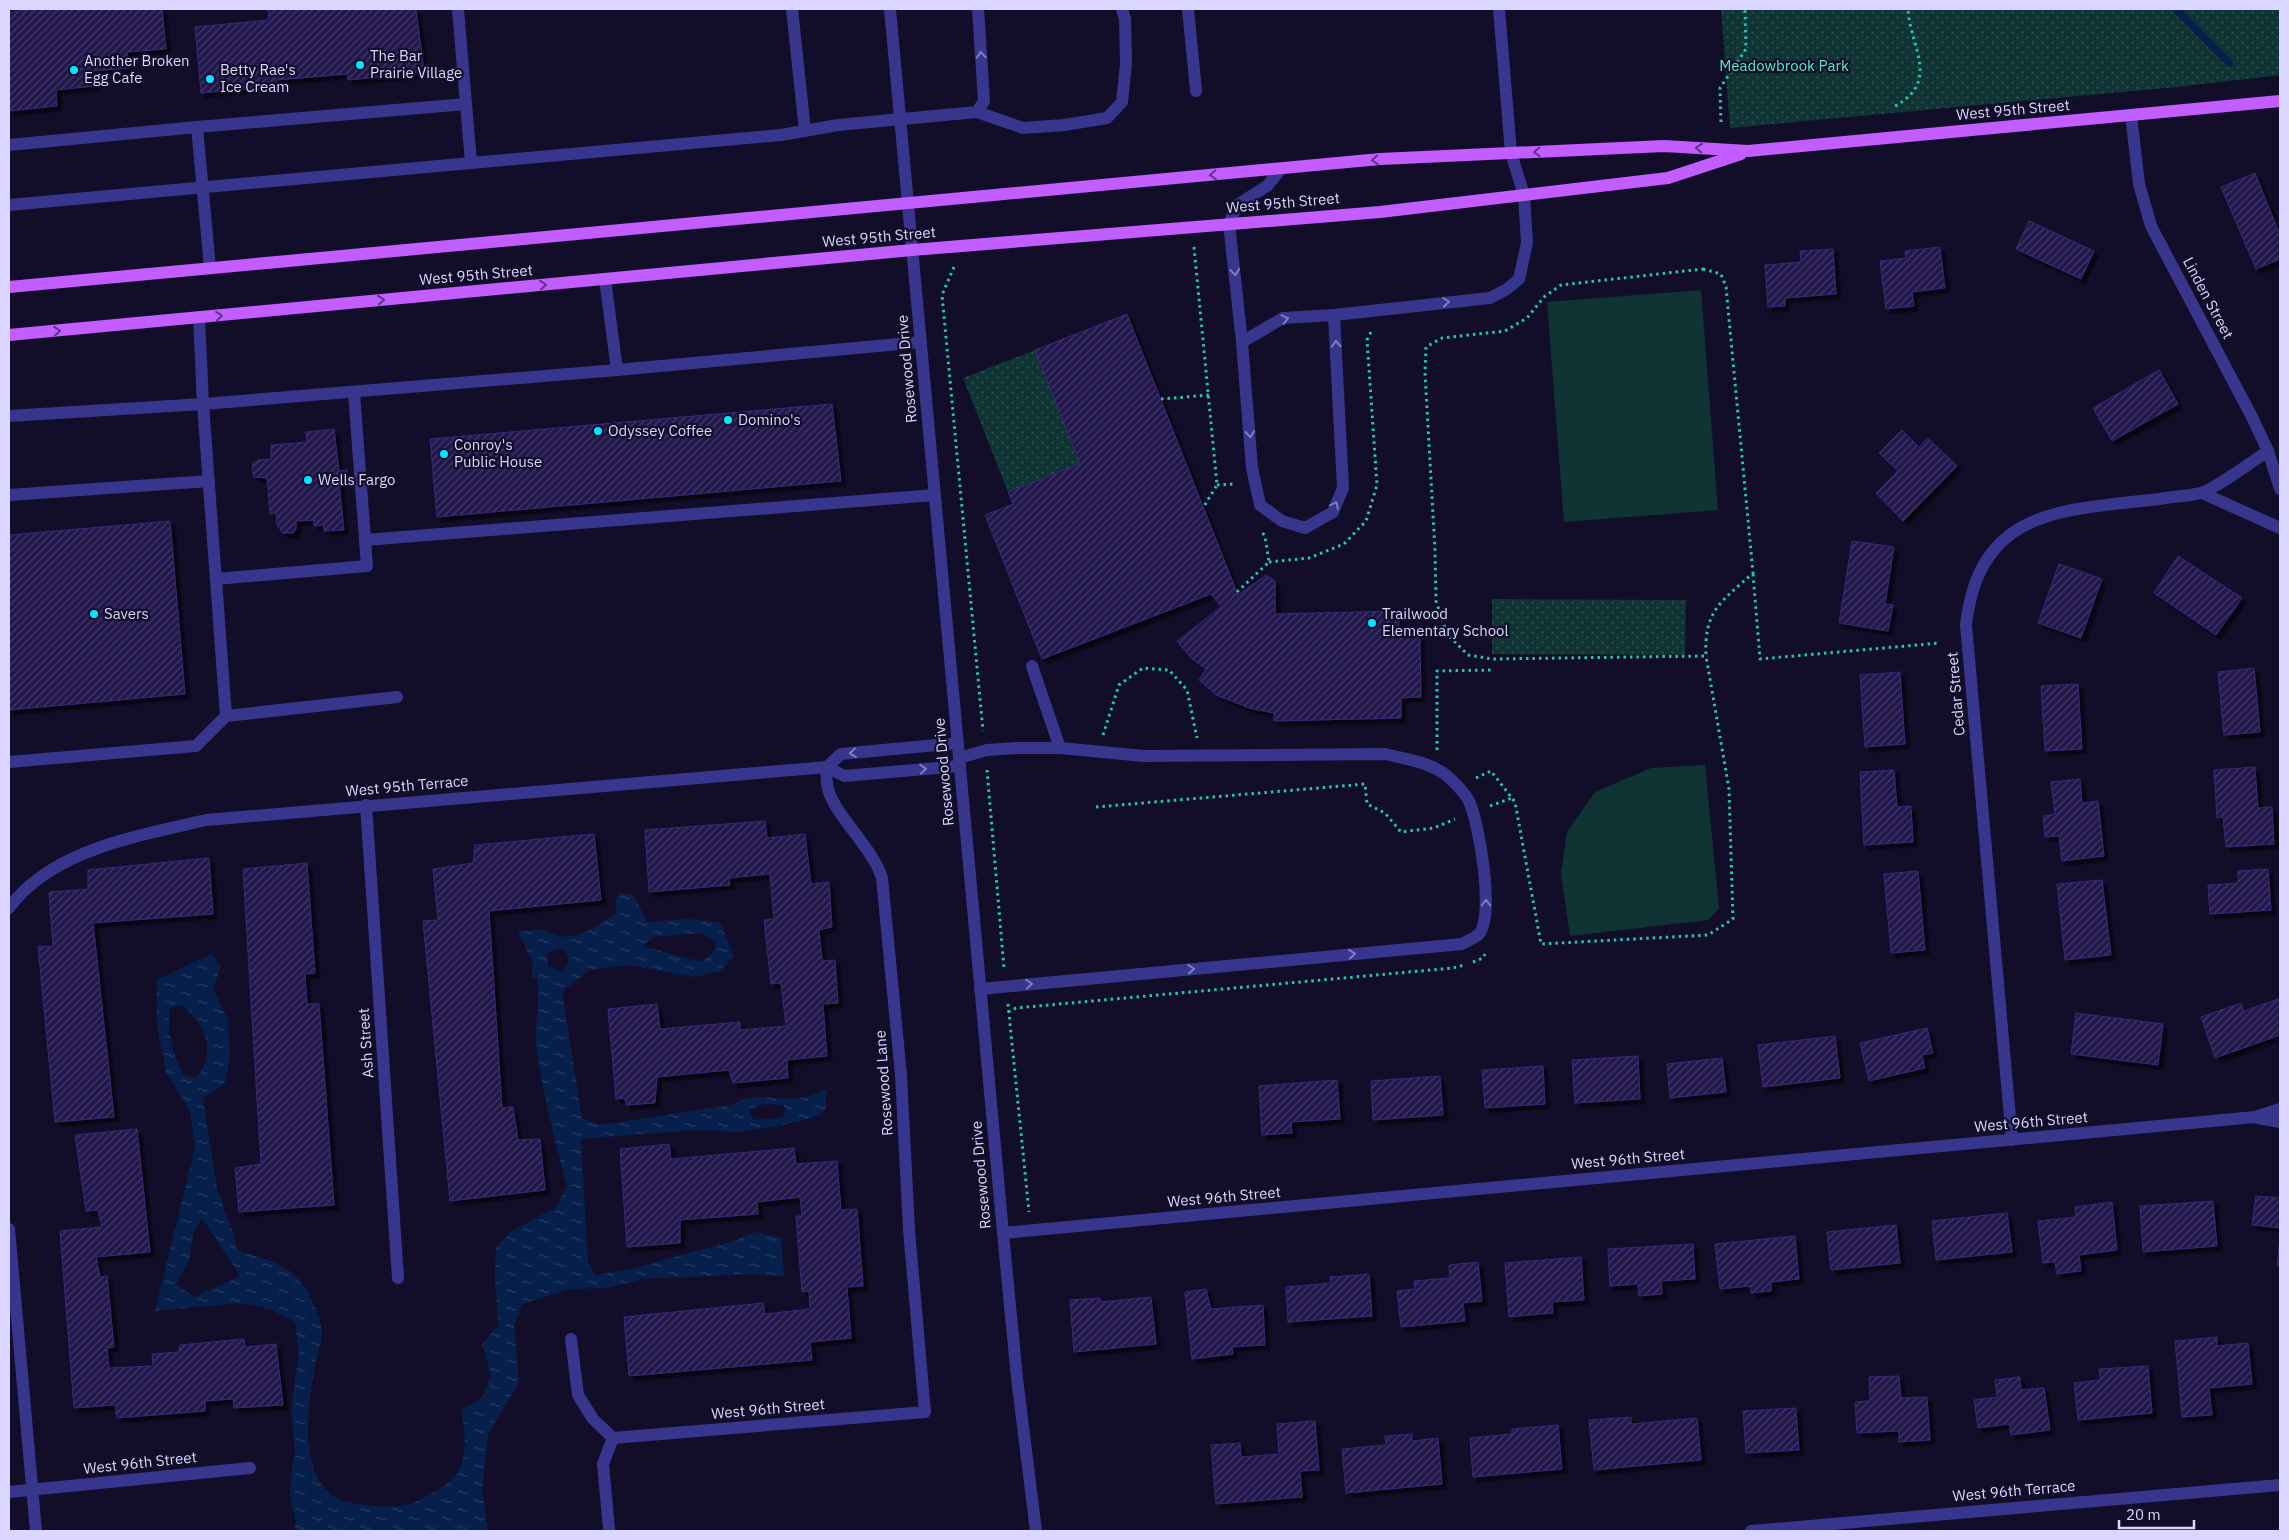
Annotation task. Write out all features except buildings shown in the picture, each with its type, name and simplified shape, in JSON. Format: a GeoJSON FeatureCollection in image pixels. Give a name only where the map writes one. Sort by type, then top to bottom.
{"type":"FeatureCollection","features":[{"type":"Feature","properties":{"kind":"main road","name":"West 95th Street"},"geometry":{"type":"LineString","coordinates":[[9,287],[1380,160],[1664,146],[1748,152],[2280,102]]}},
{"type":"Feature","properties":{"kind":"main road","name":"West 95th Street"},"geometry":{"type":"LineString","coordinates":[[9,335],[912,250],[1380,212],[1668,178],[1748,152]]}},
{"type":"Feature","properties":{"kind":"street"},"geometry":{"type":"LineString","coordinates":[[458,9],[471,163]]}},
{"type":"Feature","properties":{"kind":"street"},"geometry":{"type":"LineString","coordinates":[[792,9],[806,131]]}},
{"type":"Feature","properties":{"kind":"street","name":"Rosewood Drive"},"geometry":{"type":"LineString","coordinates":[[890,9],[1003,1233],[1017,1378],[1036,1531]]}},
{"type":"Feature","properties":{"kind":"street"},"geometry":{"type":"LineString","coordinates":[[978,9],[980,106]]}},
{"type":"Feature","properties":{"kind":"street"},"geometry":{"type":"LineString","coordinates":[[9,205],[806,131],[980,106],[1022,128],[1064,125],[1107,118],[1122,102],[1126,64],[1125,19],[1122,9]]}},
{"type":"Feature","properties":{"kind":"street"},"geometry":{"type":"LineString","coordinates":[[1188,9],[1196,91]]}},
{"type":"Feature","properties":{"kind":"street"},"geometry":{"type":"LineString","coordinates":[[1242,342],[1283,318],[1490,298],[1519,279],[1527,243],[1524,195],[1511,153],[1499,9]]}},
{"type":"Feature","properties":{"kind":"street"},"geometry":{"type":"LineString","coordinates":[[9,144],[466,104]]}},
{"type":"Feature","properties":{"kind":"street","name":"Linden Street"},"geometry":{"type":"LineString","coordinates":[[2131,115],[2139,184],[2151,226],[2252,417],[2268,451],[2280,489]]}},
{"type":"Feature","properties":{"kind":"street"},"geometry":{"type":"LineString","coordinates":[[197,127],[210,268]]}},
{"type":"Feature","properties":{"kind":"street"},"geometry":{"type":"LineString","coordinates":[[1282,168],[1267,186],[1236,205],[1229,224],[1242,342],[1252,468],[1260,505],[1282,521],[1305,528],[1333,512],[1343,488],[1334,314]]}},
{"type":"Feature","properties":{"kind":"street"},"geometry":{"type":"LineString","coordinates":[[605,279],[617,370]]}},
{"type":"Feature","properties":{"kind":"street"},"geometry":{"type":"LineString","coordinates":[[199,318],[208,481],[226,716]]}},
{"type":"Feature","properties":{"kind":"street"},"geometry":{"type":"LineString","coordinates":[[9,416],[354,392],[921,342]]}},
{"type":"Feature","properties":{"kind":"street"},"geometry":{"type":"LineString","coordinates":[[216,579],[367,566],[354,392]]}},
{"type":"Feature","properties":{"kind":"street","name":"Cedar Street"},"geometry":{"type":"LineString","coordinates":[[2012,1140],[1966,625],[1970,598],[1981,568],[2000,543],[2024,525],[2053,513],[2202,493],[2268,451]]}},
{"type":"Feature","properties":{"kind":"street"},"geometry":{"type":"LineString","coordinates":[[9,496],[208,481]]}},
{"type":"Feature","properties":{"kind":"street"},"geometry":{"type":"LineString","coordinates":[[2202,493],[2280,528]]}},
{"type":"Feature","properties":{"kind":"street"},"geometry":{"type":"LineString","coordinates":[[365,540],[935,496]]}},
{"type":"Feature","properties":{"kind":"street"},"geometry":{"type":"LineString","coordinates":[[1032,666],[1060,748]]}},
{"type":"Feature","properties":{"kind":"street"},"geometry":{"type":"LineString","coordinates":[[9,762],[196,746],[226,716],[398,696]]}},
{"type":"Feature","properties":{"kind":"street","name":"West 95th Terrace"},"geometry":{"type":"LineString","coordinates":[[827,767],[841,754],[958,743]]}},
{"type":"Feature","properties":{"kind":"street","name":"West 95th Terrace"},"geometry":{"type":"LineString","coordinates":[[10,907],[23,892],[42,877],[84,854],[113,844],[206,820],[827,767],[844,776],[960,762],[987,750],[1016,748],[1060,748],[1144,756],[1324,753],[1385,754],[1424,764],[1446,775],[1468,799],[1477,822],[1487,902],[1485,919],[1479,934],[1462,944],[980,988]]}},
{"type":"Feature","properties":{"kind":"street","name":"Rosewood Lane"},"geometry":{"type":"LineString","coordinates":[[827,767],[826,784],[833,801],[874,857],[882,878],[901,1075],[909,1230],[925,1412]]}},
{"type":"Feature","properties":{"kind":"street","name":"Ash Street"},"geometry":{"type":"LineString","coordinates":[[366,805],[398,1278]]}},
{"type":"Feature","properties":{"kind":"street","name":"West 96th Street"},"geometry":{"type":"LineString","coordinates":[[1003,1233],[2256,1117],[2280,1109]]}},
{"type":"Feature","properties":{"kind":"street","name":"West 96th Street"},"geometry":{"type":"LineString","coordinates":[[2256,1117],[2280,1122]]}},
{"type":"Feature","properties":{"kind":"street"},"geometry":{"type":"LineString","coordinates":[[9,1229],[36,1531]]}},
{"type":"Feature","properties":{"kind":"street"},"geometry":{"type":"LineString","coordinates":[[571,1339],[578,1395],[593,1419],[613,1438],[603,1464],[610,1529]]}},
{"type":"Feature","properties":{"kind":"street","name":"West 96th Street"},"geometry":{"type":"LineString","coordinates":[[613,1438],[925,1412]]}},
{"type":"Feature","properties":{"kind":"street","name":"West 96th Street"},"geometry":{"type":"LineString","coordinates":[[33,1490],[250,1468]]}},
{"type":"Feature","properties":{"kind":"street","name":"West 96th Terrace"},"geometry":{"type":"LineString","coordinates":[[1750,1531],[2280,1485]]}},
{"type":"Feature","properties":{"kind":"street"},"geometry":{"type":"LineString","coordinates":[[9,1492],[33,1490]]}},
{"type":"Feature","properties":{"kind":"path"},"geometry":{"type":"LineString","coordinates":[[1721,122],[1720,88],[1746,48],[1745,9]]}},
{"type":"Feature","properties":{"kind":"path"},"geometry":{"type":"LineString","coordinates":[[1895,106],[1911,95],[1920,79],[1920,61],[1908,9]]}},
{"type":"Feature","properties":{"kind":"path"},"geometry":{"type":"LineString","coordinates":[[1194,247],[1217,485],[1203,508]]}},
{"type":"Feature","properties":{"kind":"path"},"geometry":{"type":"LineString","coordinates":[[1706,656],[1492,659],[1468,654],[1448,634],[1436,601],[1436,550],[1425,373],[1426,347],[1442,338],[1505,331],[1527,318],[1544,296],[1561,285],[1703,269],[1721,274],[1726,287],[1760,659],[1940,643]]}},
{"type":"Feature","properties":{"kind":"path"},"geometry":{"type":"LineString","coordinates":[[1237,592],[1269,562],[1309,558],[1344,544],[1366,521],[1377,485],[1367,340],[1374,327]]}},
{"type":"Feature","properties":{"kind":"path"},"geometry":{"type":"LineString","coordinates":[[1161,399],[1208,395]]}},
{"type":"Feature","properties":{"kind":"path"},"geometry":{"type":"LineString","coordinates":[[1217,485],[1236,483],[1239,492]]}},
{"type":"Feature","properties":{"kind":"path"},"geometry":{"type":"LineString","coordinates":[[1260,529],[1265,536],[1269,562]]}},
{"type":"Feature","properties":{"kind":"path"},"geometry":{"type":"LineString","coordinates":[[1485,774],[1491,771],[1515,802],[1541,944],[1708,935],[1733,919],[1730,789],[1706,656],[1705,635],[1712,613],[1753,573]]}},
{"type":"Feature","properties":{"kind":"path"},"geometry":{"type":"LineString","coordinates":[[1111,739],[1102,738],[1119,685],[1142,668],[1169,670],[1187,690],[1198,743]]}},
{"type":"Feature","properties":{"kind":"path"},"geometry":{"type":"LineString","coordinates":[[1438,758],[1437,671],[1491,670]]}},
{"type":"Feature","properties":{"kind":"path"},"geometry":{"type":"LineString","coordinates":[[1096,807],[1365,784],[1367,804],[1384,812],[1400,832],[1434,828],[1455,818]]}},
{"type":"Feature","properties":{"kind":"path"},"geometry":{"type":"LineString","coordinates":[[1483,809],[1512,798]]}},
{"type":"Feature","properties":{"kind":"path"},"geometry":{"type":"LineString","coordinates":[[1008,1012],[1016,1008],[1453,968],[1483,958],[1486,951]]}},
{"type":"Feature","properties":{"kind":"green space","name":"Meadowbrook Park"},"geometry":{"type":"Polygon","coordinates":[[[1721,9],[2280,9],[2280,75],[2177,87],[1730,128],[1721,9]]]}},
{"type":"Feature","properties":{"kind":"green space"},"geometry":{"type":"Polygon","coordinates":[[[1701,290],[1718,510],[1564,522],[1547,302],[1701,290]]]}},
{"type":"Feature","properties":{"kind":"green space"},"geometry":{"type":"Polygon","coordinates":[[[1035,350],[1080,464],[1008,492],[963,378],[1035,350]]]}},
{"type":"Feature","properties":{"kind":"green space"},"geometry":{"type":"Polygon","coordinates":[[[1492,599],[1686,600],[1685,655],[1492,654],[1492,599]]]}},
{"type":"Feature","properties":{"kind":"green space"},"geometry":{"type":"Polygon","coordinates":[[[1705,765],[1719,908],[1708,920],[1570,936],[1561,874],[1567,832],[1595,792],[1651,768],[1705,765]]]}},
{"type":"Feature","properties":{"kind":"water"},"geometry":{"type":"Polygon","coordinates":[[[619,893],[634,895],[647,922],[688,919],[720,922],[734,956],[720,971],[693,977],[627,965],[589,970],[562,992],[582,1118],[601,1125],[731,1105],[756,1097],[796,1099],[826,1090],[826,1108],[819,1116],[779,1126],[739,1132],[695,1130],[581,1139],[588,1263],[595,1275],[635,1268],[733,1241],[755,1232],[781,1238],[784,1276],[751,1274],[643,1279],[608,1288],[569,1289],[522,1304],[514,1326],[519,1382],[488,1434],[482,1490],[488,1531],[294,1531],[296,1522],[290,1495],[295,1454],[291,1406],[299,1354],[295,1322],[272,1310],[242,1303],[155,1311],[195,1148],[190,1110],[166,1073],[157,1025],[157,980],[211,954],[221,966],[213,989],[228,1020],[230,1055],[225,1083],[203,1098],[217,1189],[237,1250],[269,1260],[287,1269],[299,1280],[309,1294],[316,1311],[322,1334],[311,1393],[308,1430],[309,1448],[313,1465],[320,1481],[330,1494],[345,1501],[367,1506],[407,1505],[428,1496],[444,1486],[456,1475],[462,1462],[465,1440],[461,1410],[483,1397],[491,1375],[482,1344],[498,1325],[495,1276],[496,1248],[510,1232],[555,1208],[567,1187],[537,1053],[537,977],[532,978],[533,962],[518,932],[540,929],[560,937],[577,935],[597,926],[617,912],[615,902],[619,893]],[[701,933],[654,937],[642,946],[701,962],[714,952],[716,942],[701,933]],[[558,948],[546,954],[549,967],[563,972],[569,962],[566,951],[558,948]],[[181,1005],[170,1008],[171,1043],[184,1075],[195,1078],[206,1060],[206,1040],[197,1020],[189,1012],[181,1005]],[[765,1104],[750,1109],[750,1115],[755,1120],[781,1118],[787,1111],[783,1105],[765,1104]],[[202,1218],[194,1231],[189,1260],[176,1284],[194,1297],[240,1276],[202,1218]]]}},
{"type":"Feature","properties":{"kind":"waterway"},"geometry":{"type":"LineString","coordinates":[[2176,9],[2229,63]]}},
{"type":"Feature","properties":{"kind":"place","name":"The Bar Prairie Village"},"geometry":{"type":"Point","coordinates":[360,65]}},
{"type":"Feature","properties":{"kind":"place","name":"Another Broken Egg Cafe"},"geometry":{"type":"Point","coordinates":[74,70]}},
{"type":"Feature","properties":{"kind":"place","name":"Betty Rae's Ice Cream"},"geometry":{"type":"Point","coordinates":[210,79]}},
{"type":"Feature","properties":{"kind":"place","name":"Domino's"},"geometry":{"type":"Point","coordinates":[728,420]}},
{"type":"Feature","properties":{"kind":"place","name":"Odyssey Coffee"},"geometry":{"type":"Point","coordinates":[598,431]}},
{"type":"Feature","properties":{"kind":"place","name":"Conroy's Public House"},"geometry":{"type":"Point","coordinates":[444,454]}},
{"type":"Feature","properties":{"kind":"place","name":"Wells Fargo"},"geometry":{"type":"Point","coordinates":[308,480]}},
{"type":"Feature","properties":{"kind":"place","name":"Savers"},"geometry":{"type":"Point","coordinates":[94,614]}},
{"type":"Feature","properties":{"kind":"place","name":"Trailwood Elementary School"},"geometry":{"type":"Point","coordinates":[1372,623]}}]}
